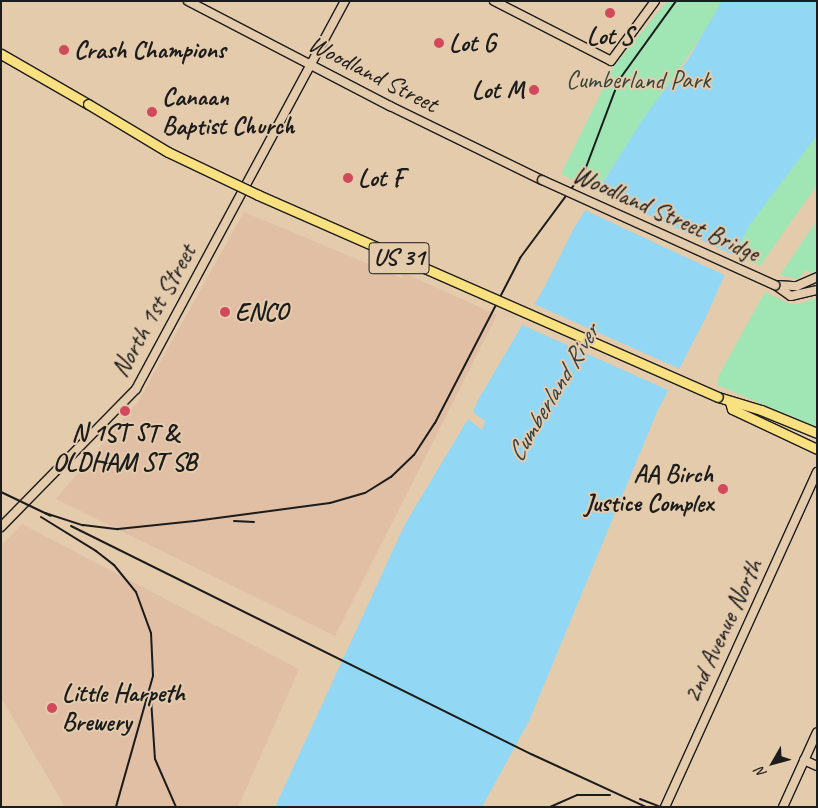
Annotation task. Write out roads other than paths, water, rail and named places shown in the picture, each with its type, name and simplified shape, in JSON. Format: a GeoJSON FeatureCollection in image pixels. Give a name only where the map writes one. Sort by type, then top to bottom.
{"type":"FeatureCollection","features":[{"type":"Feature","properties":{"kind":"main road","name":"US 31"},"geometry":{"type":"LineString","coordinates":[[1,54],[168,152],[258,195],[718,397],[730,402],[736,400],[753,406],[817,433]]}},
{"type":"Feature","properties":{"kind":"main road","name":"US 31"},"geometry":{"type":"LineString","coordinates":[[730,402],[732,409],[817,449]]}},
{"type":"Feature","properties":{"kind":"street","name":"Woodland Street"},"geometry":{"type":"LineString","coordinates":[[188,1],[311,66],[542,180]]}},
{"type":"Feature","properties":{"kind":"street","name":"North 1st Street"},"geometry":{"type":"LineString","coordinates":[[1,527],[136,389],[311,66],[344,1]]}},
{"type":"Feature","properties":{"kind":"street"},"geometry":{"type":"LineString","coordinates":[[494,1],[608,60],[619,53],[655,1]]}},
{"type":"Feature","properties":{"kind":"street","name":"Woodland Street Bridge"},"geometry":{"type":"LineString","coordinates":[[542,180],[775,285]]}},
{"type":"Feature","properties":{"kind":"street"},"geometry":{"type":"LineString","coordinates":[[775,285],[797,286],[814,278]]}},
{"type":"Feature","properties":{"kind":"street"},"geometry":{"type":"LineString","coordinates":[[775,285],[791,296],[817,290]]}},
{"type":"Feature","properties":{"kind":"street","name":"2nd Avenue North"},"geometry":{"type":"LineString","coordinates":[[665,807],[817,472]]}},
{"type":"Feature","properties":{"kind":"street"},"geometry":{"type":"LineString","coordinates":[[784,805],[817,732]]}},
{"type":"Feature","properties":{"kind":"street"},"geometry":{"type":"LineString","coordinates":[[804,760],[817,766]]}},
{"type":"Feature","properties":{"kind":"water","name":"Cumberland River"},"geometry":{"type":"Polygon","coordinates":[[[722,1],[817,1],[817,135],[749,226],[734,254],[706,317],[657,412],[529,721],[482,807],[275,807],[405,524],[468,419],[482,430],[485,421],[473,412],[478,400],[544,288],[574,228],[647,113],[687,61],[722,1]]]}},
{"type":"Feature","properties":{"kind":"railway"},"geometry":{"type":"LineString","coordinates":[[45,513],[83,525],[118,529],[195,521],[330,503],[365,493],[391,477],[414,455],[435,423],[520,258],[585,170],[619,80],[676,1]]}},
{"type":"Feature","properties":{"kind":"railway"},"geometry":{"type":"LineString","coordinates":[[1,492],[51,516]]}},
{"type":"Feature","properties":{"kind":"railway"},"geometry":{"type":"LineString","coordinates":[[41,517],[96,551],[114,565],[136,592],[151,633],[153,676],[116,807]]}},
{"type":"Feature","properties":{"kind":"railway"},"geometry":{"type":"LineString","coordinates":[[234,521],[254,522]]}},
{"type":"Feature","properties":{"kind":"railway"},"geometry":{"type":"LineString","coordinates":[[71,526],[531,754],[646,807]]}},
{"type":"Feature","properties":{"kind":"railway"},"geometry":{"type":"LineString","coordinates":[[151,699],[155,759],[176,807]]}},
{"type":"Feature","properties":{"kind":"railway"},"geometry":{"type":"LineString","coordinates":[[550,807],[577,795],[610,795]]}},
{"type":"Feature","properties":{"kind":"railway"},"geometry":{"type":"LineString","coordinates":[[640,799],[661,807]]}},
{"type":"Feature","properties":{"kind":"place","name":"Lot S"},"geometry":{"type":"Point","coordinates":[610,13]}},
{"type":"Feature","properties":{"kind":"place","name":"Lot G"},"geometry":{"type":"Point","coordinates":[439,43]}},
{"type":"Feature","properties":{"kind":"place","name":"Crash Champions"},"geometry":{"type":"Point","coordinates":[64,50]}},
{"type":"Feature","properties":{"kind":"place","name":"Lot M"},"geometry":{"type":"Point","coordinates":[534,90]}},
{"type":"Feature","properties":{"kind":"place","name":"Canaan Baptist Church"},"geometry":{"type":"Point","coordinates":[152,112]}},
{"type":"Feature","properties":{"kind":"place","name":"Lot F"},"geometry":{"type":"Point","coordinates":[348,178]}},
{"type":"Feature","properties":{"kind":"place","name":"ENCO"},"geometry":{"type":"Point","coordinates":[225,312]}},
{"type":"Feature","properties":{"kind":"place","name":"N 1ST ST & OLDHAM ST SB"},"geometry":{"type":"Point","coordinates":[125,411]}},
{"type":"Feature","properties":{"kind":"place","name":"AA Birch Justice Complex"},"geometry":{"type":"Point","coordinates":[723,489]}},
{"type":"Feature","properties":{"kind":"place","name":"Little Harpeth Brewery"},"geometry":{"type":"Point","coordinates":[52,708]}},
{"type":"Feature","properties":{"kind":"park label","name":"Cumberland Park"},"geometry":{"type":"Point","coordinates":[638,80]}}]}
